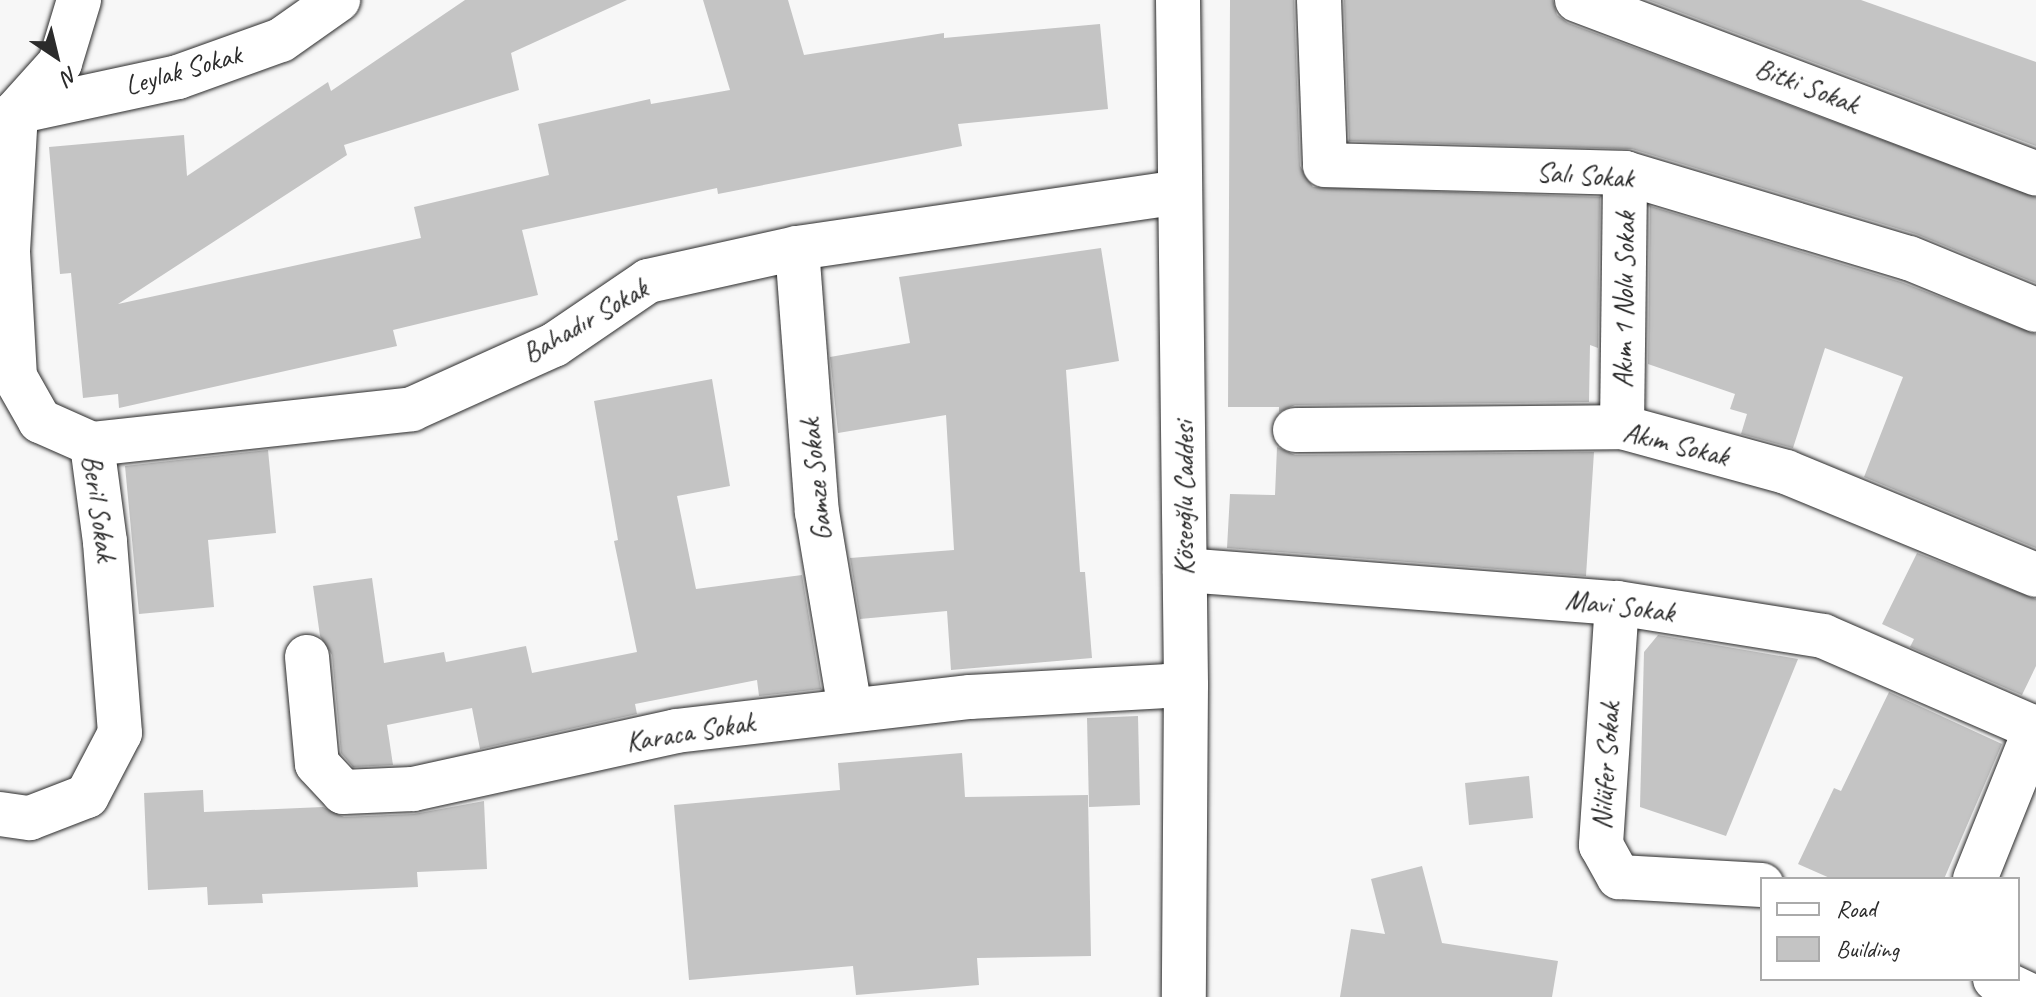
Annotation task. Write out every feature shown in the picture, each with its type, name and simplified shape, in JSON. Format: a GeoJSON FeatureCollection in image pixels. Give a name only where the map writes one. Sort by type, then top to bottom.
{"type":"FeatureCollection","features":[{"type":"Feature","properties":{"kind":"street"},"geometry":{"type":"LineString","coordinates":[[16,112],[60,63],[79,0]]}},
{"type":"Feature","properties":{"kind":"street","name":"Leylak Sokak"},"geometry":{"type":"LineString","coordinates":[[16,112],[178,77],[281,40],[338,0]]}},
{"type":"Feature","properties":{"kind":"street","name":"Köseoğlu Caddesi"},"geometry":{"type":"LineString","coordinates":[[1178,0],[1186,685],[1184,997]]}},
{"type":"Feature","properties":{"kind":"street","name":"Salı Sokak"},"geometry":{"type":"LineString","coordinates":[[1319,0],[1325,165],[1625,173],[1909,258],[2036,310]]}},
{"type":"Feature","properties":{"kind":"street","name":"Bitki Sokak"},"geometry":{"type":"LineString","coordinates":[[1577,0],[2036,173]]}},
{"type":"Feature","properties":{"kind":"street","name":"Beril Sokak"},"geometry":{"type":"LineString","coordinates":[[0,814],[30,818],[87,796],[120,733],[92,444],[40,421],[15,377],[8,251],[16,112]]}},
{"type":"Feature","properties":{"kind":"street","name":"Akım 1 Nolu Sokak"},"geometry":{"type":"LineString","coordinates":[[1622,427],[1625,173]]}},
{"type":"Feature","properties":{"kind":"street","name":"Bahadır Sokak"},"geometry":{"type":"LineString","coordinates":[[92,444],[412,409],[554,345],[648,281],[797,248],[1179,192]]}},
{"type":"Feature","properties":{"kind":"street","name":"Gamze Sokak"},"geometry":{"type":"LineString","coordinates":[[797,248],[817,512],[850,709]]}},
{"type":"Feature","properties":{"kind":"street","name":"Akım Sokak"},"geometry":{"type":"LineString","coordinates":[[1295,430],[1622,427],[1786,472],[2036,575]]}},
{"type":"Feature","properties":{"kind":"street","name":"Mavi Sokak"},"geometry":{"type":"LineString","coordinates":[[1185,570],[1617,603],[1823,636],[2036,727]]}},
{"type":"Feature","properties":{"kind":"street","name":"Nilüfer Sokak"},"geometry":{"type":"LineString","coordinates":[[1617,603],[1601,845],[1619,877],[1760,885]]}},
{"type":"Feature","properties":{"kind":"street","name":"Karaca Sokak"},"geometry":{"type":"LineString","coordinates":[[307,657],[317,764],[343,792],[413,789],[676,731],[970,697],[1186,685]]}},
{"type":"Feature","properties":{"kind":"street"},"geometry":{"type":"LineString","coordinates":[[1976,877],[2036,727]]}},
{"type":"Feature","properties":{"kind":"street"},"geometry":{"type":"LineString","coordinates":[[1999,981],[2033,997]]}},
{"type":"Feature","properties":{"kind":"building"},"geometry":{"type":"Polygon","coordinates":[[[465,0],[627,0],[511,53],[519,90],[344,145],[347,155],[118,304],[421,238],[414,207],[549,175],[538,124],[650,99],[651,104],[730,90],[703,0],[788,0],[804,55],[944,33],[944,38],[1100,24],[1108,109],[958,124],[962,146],[718,194],[717,188],[522,230],[538,295],[393,330],[397,346],[119,408],[118,394],[83,398],[71,273],[60,274],[49,147],[184,135],[187,176],[328,82],[331,91],[465,0]]]}},
{"type":"Feature","properties":{"kind":"building"},"geometry":{"type":"Polygon","coordinates":[[[1230,0],[1294,0],[1300,166],[1313,187],[1600,197],[1598,348],[1590,345],[1589,402],[1295,405],[1279,412],[1279,407],[1228,407],[1230,0]]]}},
{"type":"Feature","properties":{"kind":"building"},"geometry":{"type":"Polygon","coordinates":[[[1344,0],[1553,0],[1557,15],[1568,23],[2036,197],[2036,283],[1916,234],[1632,149],[1349,141],[1344,0]]]}},
{"type":"Feature","properties":{"kind":"building"},"geometry":{"type":"Polygon","coordinates":[[[1648,0],[1861,0],[2036,62],[2036,146],[1648,0]]]}},
{"type":"Feature","properties":{"kind":"building"},"geometry":{"type":"Polygon","coordinates":[[[1650,206],[1901,282],[2036,334],[2036,548],[1864,477],[1903,377],[1825,348],[1793,448],[1741,434],[1747,414],[1730,409],[1735,394],[1648,364],[1650,206]]]}},
{"type":"Feature","properties":{"kind":"building"},"geometry":{"type":"Polygon","coordinates":[[[1101,248],[1119,361],[1066,370],[1080,572],[1085,572],[1092,658],[951,670],[947,611],[860,619],[850,558],[954,550],[946,415],[838,433],[830,357],[910,343],[899,277],[1101,248]]]}},
{"type":"Feature","properties":{"kind":"building"},"geometry":{"type":"Polygon","coordinates":[[[712,379],[730,486],[677,496],[696,589],[802,575],[821,689],[759,696],[757,680],[635,704],[637,714],[480,749],[472,708],[387,725],[393,765],[353,767],[341,753],[332,655],[320,636],[313,586],[372,578],[384,663],[444,652],[446,662],[526,646],[532,673],[637,652],[614,541],[618,540],[594,401],[712,379]]]}},
{"type":"Feature","properties":{"kind":"building"},"geometry":{"type":"Polygon","coordinates":[[[1277,447],[1295,455],[1594,452],[1586,576],[1227,548],[1230,494],[1275,495],[1277,447]]]}},
{"type":"Feature","properties":{"kind":"building"},"geometry":{"type":"Polygon","coordinates":[[[268,450],[276,533],[208,540],[214,607],[139,614],[125,466],[268,450]]]}},
{"type":"Feature","properties":{"kind":"building"},"geometry":{"type":"Polygon","coordinates":[[[1917,553],[2036,599],[2036,666],[2022,695],[1910,647],[1914,639],[1882,624],[1917,553]]]}},
{"type":"Feature","properties":{"kind":"building"},"geometry":{"type":"Polygon","coordinates":[[[1658,635],[1798,659],[1726,836],[1640,807],[1644,652],[1658,635]]]}},
{"type":"Feature","properties":{"kind":"building"},"geometry":{"type":"Polygon","coordinates":[[[1889,692],[2002,744],[1945,877],[1827,877],[1798,864],[1834,788],[1841,791],[1889,692]]]}},
{"type":"Feature","properties":{"kind":"building"},"geometry":{"type":"Polygon","coordinates":[[[1138,716],[1140,805],[1089,807],[1087,718],[1138,716]]]}},
{"type":"Feature","properties":{"kind":"building"},"geometry":{"type":"Polygon","coordinates":[[[962,753],[965,797],[1088,795],[1091,956],[977,958],[979,985],[856,995],[853,966],[689,980],[674,805],[840,790],[838,763],[962,753]]]}},
{"type":"Feature","properties":{"kind":"building"},"geometry":{"type":"Polygon","coordinates":[[[1529,776],[1533,818],[1469,825],[1465,783],[1529,776]]]}},
{"type":"Feature","properties":{"kind":"building"},"geometry":{"type":"Polygon","coordinates":[[[203,790],[204,812],[323,807],[344,817],[414,814],[484,801],[487,869],[417,872],[418,887],[262,894],[263,903],[208,905],[207,887],[148,890],[144,793],[203,790]]]}},
{"type":"Feature","properties":{"kind":"building"},"geometry":{"type":"Polygon","coordinates":[[[1422,866],[1442,943],[1558,961],[1552,997],[1340,997],[1351,929],[1385,934],[1371,879],[1422,866]]]}}]}
